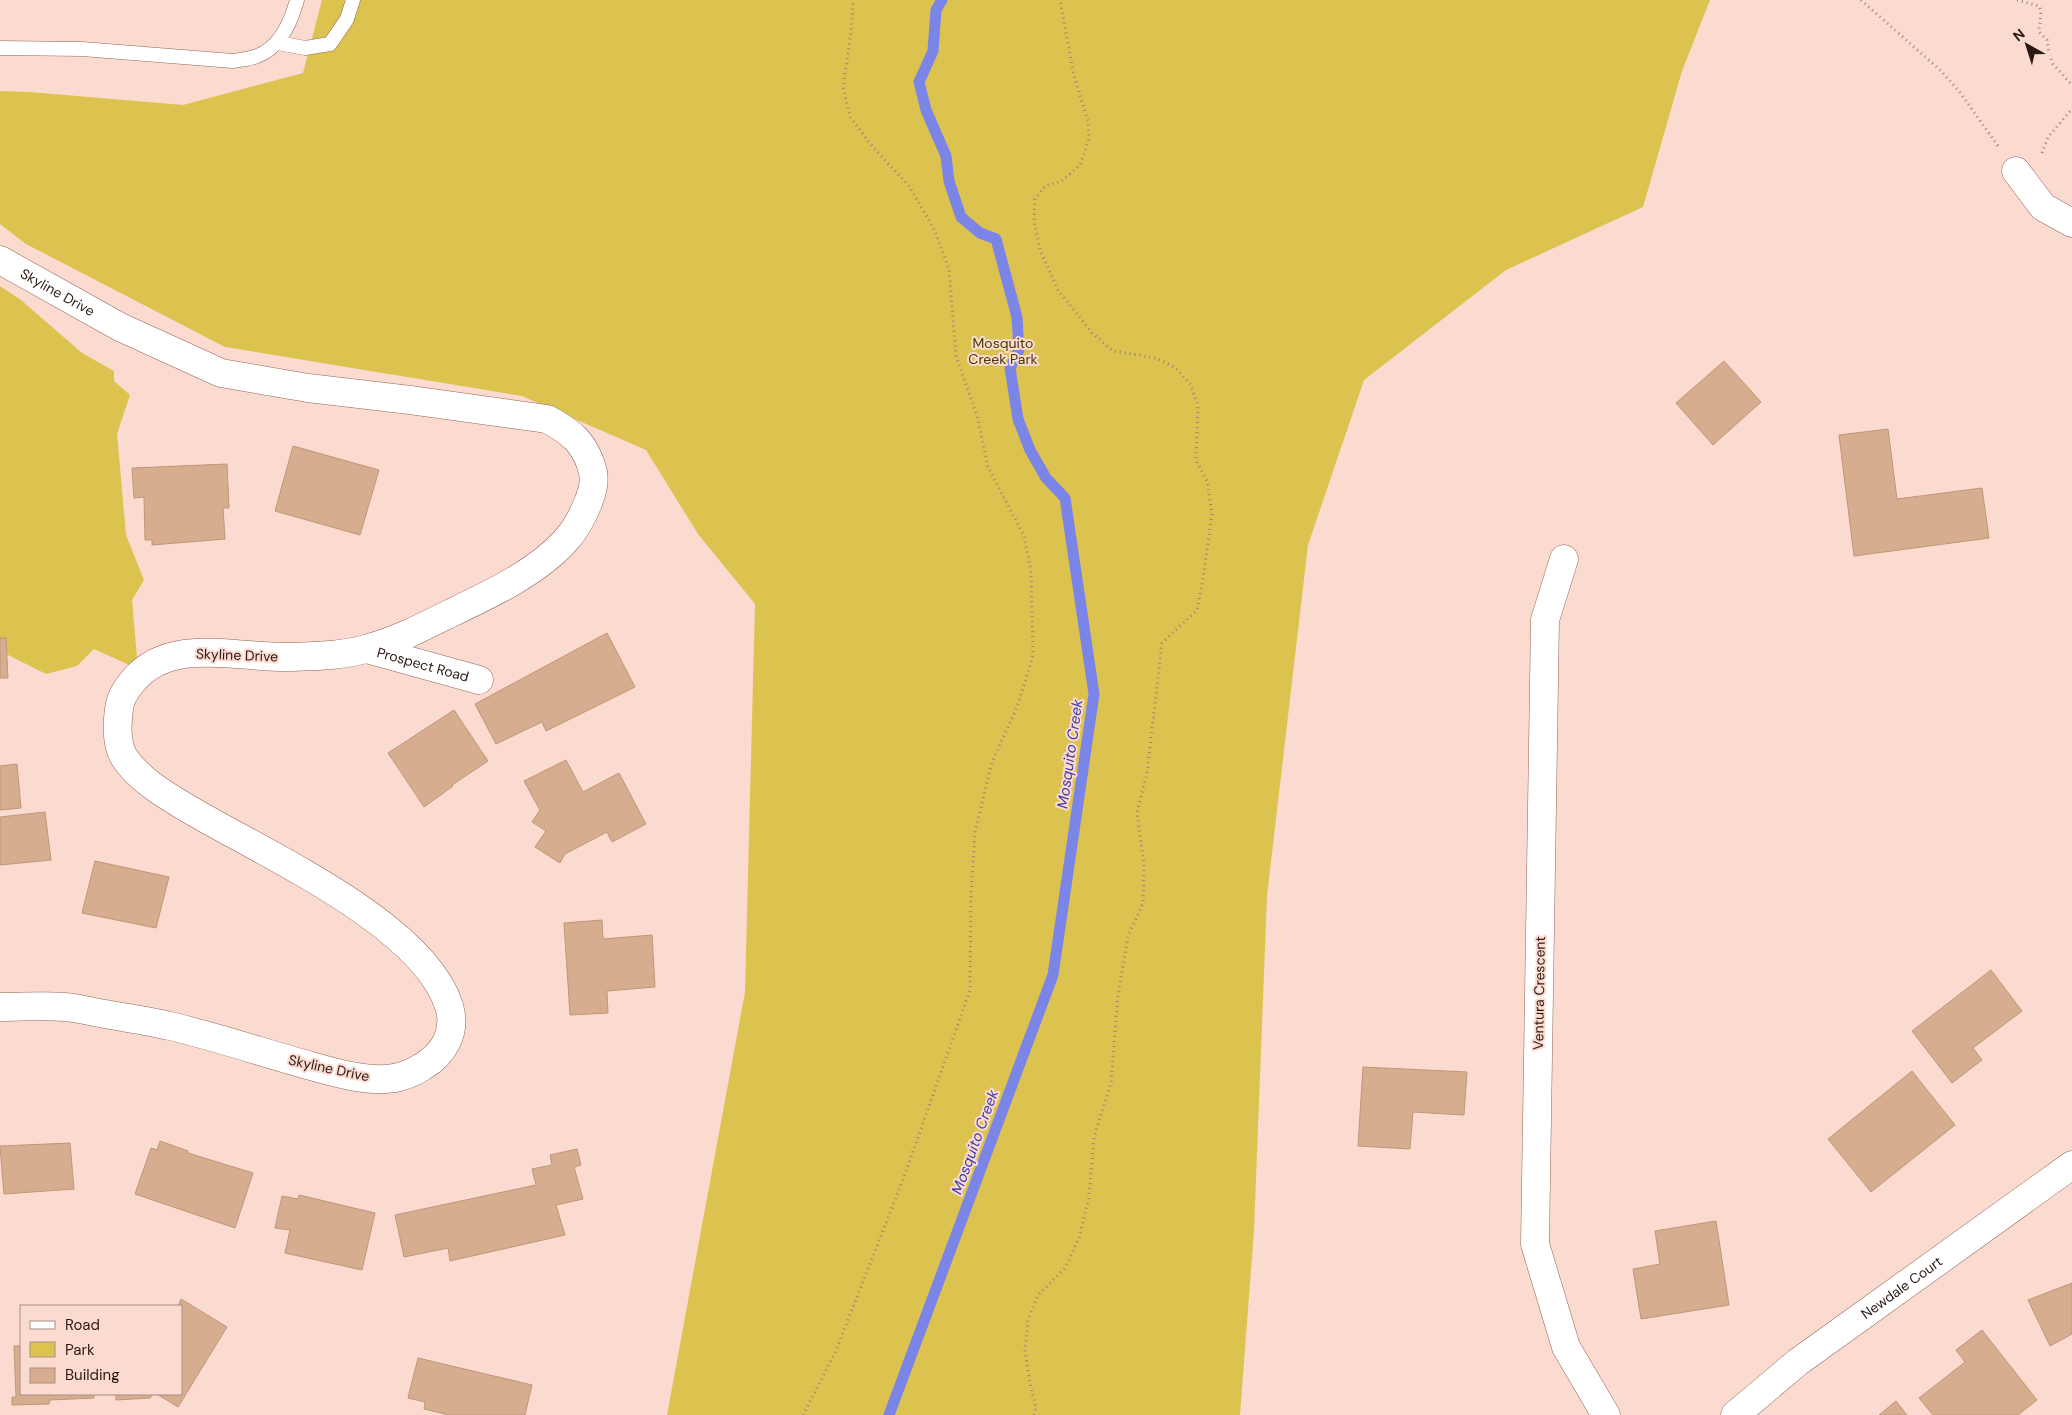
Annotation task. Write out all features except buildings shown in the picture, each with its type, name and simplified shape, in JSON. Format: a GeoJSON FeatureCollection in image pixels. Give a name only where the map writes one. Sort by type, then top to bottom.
{"type":"FeatureCollection","features":[{"type":"Feature","properties":{"kind":"street"},"geometry":{"type":"LineString","coordinates":[[2022,178],[2043,207],[2072,223]]}},
{"type":"Feature","properties":{"kind":"street","name":"Skyline Drive"},"geometry":{"type":"LineString","coordinates":[[0,260],[120,327],[221,373],[308,388],[547,419],[568,430],[588,454],[595,482],[585,510],[568,538],[531,571],[414,632],[367,649],[325,656],[268,657],[232,653],[190,653],[164,659],[141,672],[129,685],[119,702],[117,728],[122,754],[134,769],[156,788],[185,808],[343,898],[393,934],[416,954],[437,980],[448,1001],[453,1020],[450,1037],[440,1053],[421,1068],[398,1078],[362,1078],[318,1068],[170,1026],[66,1007],[0,1007]]}},
{"type":"Feature","properties":{"kind":"street","name":"Ventura Crescent"},"geometry":{"type":"LineString","coordinates":[[1564,559],[1545,620],[1535,1244],[1566,1347],[1606,1415]]}},
{"type":"Feature","properties":{"kind":"street","name":"Prospect Road"},"geometry":{"type":"LineString","coordinates":[[367,649],[479,680]]}},
{"type":"Feature","properties":{"kind":"street","name":"Newdale Court"},"geometry":{"type":"LineString","coordinates":[[1735,1415],[1798,1362],[2072,1165]]}},
{"type":"Feature","properties":{"kind":"lane"},"geometry":{"type":"LineString","coordinates":[[0,48],[82,49],[234,62],[258,56],[278,44],[298,0]]}},
{"type":"Feature","properties":{"kind":"lane"},"geometry":{"type":"LineString","coordinates":[[278,44],[306,48],[330,44],[347,19],[354,0]]}},
{"type":"Feature","properties":{"kind":"path"},"geometry":{"type":"LineString","coordinates":[[803,1415],[838,1343],[904,1177],[970,990],[971,896],[975,832],[992,762],[1017,707],[1033,656],[1031,571],[1024,536],[988,467],[977,416],[956,356],[949,269],[935,231],[908,186],[872,146],[850,116],[843,87],[851,32],[852,0]]}},
{"type":"Feature","properties":{"kind":"path"},"geometry":{"type":"LineString","coordinates":[[1034,1415],[1036,1408],[1025,1351],[1028,1320],[1038,1295],[1064,1268],[1080,1238],[1089,1198],[1094,1137],[1111,1082],[1118,995],[1128,936],[1142,903],[1144,865],[1137,812],[1147,774],[1162,643],[1197,610],[1212,514],[1207,481],[1196,460],[1198,405],[1190,384],[1176,368],[1156,358],[1113,351],[1092,333],[1058,290],[1040,250],[1034,220],[1035,199],[1045,186],[1062,181],[1080,165],[1089,139],[1088,121],[1074,76],[1060,0]]}},
{"type":"Feature","properties":{"kind":"path"},"geometry":{"type":"LineString","coordinates":[[1861,0],[1939,69],[1960,91],[2022,178],[2048,137],[2072,109]]}},
{"type":"Feature","properties":{"kind":"path"},"geometry":{"type":"LineString","coordinates":[[2017,0],[2039,6],[2041,11],[2039,32],[2047,40],[2053,64],[2072,86]]}},
{"type":"Feature","properties":{"kind":"green space","name":"Mosquito Creek Park"},"geometry":{"type":"Polygon","coordinates":[[[322,0],[1710,0],[1682,71],[1643,207],[1506,270],[1364,380],[1308,545],[1267,896],[1254,1230],[1240,1415],[667,1415],[745,992],[755,604],[698,534],[646,450],[522,396],[225,347],[26,244],[0,224],[0,91],[183,105],[303,73],[322,0]]]}},
{"type":"Feature","properties":{"kind":"green space"},"geometry":{"type":"Polygon","coordinates":[[[0,286],[21,300],[82,353],[114,371],[114,381],[130,395],[117,434],[126,535],[144,580],[132,600],[138,669],[94,649],[77,666],[46,674],[0,651],[0,286]]]}},
{"type":"Feature","properties":{"kind":"waterway","name":"Mosquito Creek"},"geometry":{"type":"LineString","coordinates":[[889,1415],[1053,975],[1094,694],[1065,498],[1046,478],[1030,450],[1018,419],[1010,368],[1019,350],[1017,317],[996,239],[980,233],[961,217],[949,181],[946,156],[926,110],[919,82],[933,51],[936,10],[942,0]]}}]}
